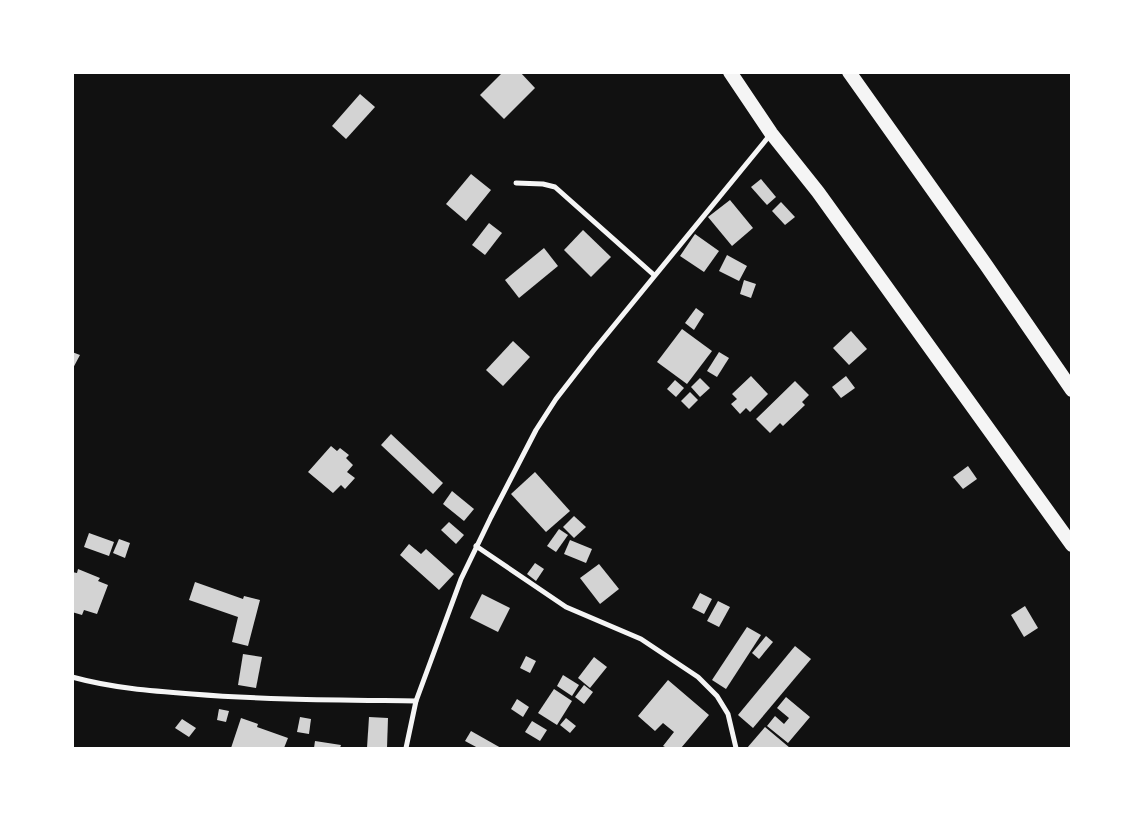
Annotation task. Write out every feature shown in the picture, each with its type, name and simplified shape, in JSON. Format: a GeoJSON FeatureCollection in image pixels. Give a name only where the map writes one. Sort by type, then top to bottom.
{"type":"FeatureCollection","features":[{"type":"Feature","properties":{"kind":"highway"},"geometry":{"type":"LineString","coordinates":[[730,72],[771,134],[824,200],[1071,545]]}},
{"type":"Feature","properties":{"kind":"highway"},"geometry":{"type":"LineString","coordinates":[[850,72],[1072,390]]}},
{"type":"Feature","properties":{"kind":"street"},"geometry":{"type":"LineString","coordinates":[[406,748],[416,701],[446,618],[476,546],[520,458],[556,400],[654,275],[771,134]]}},
{"type":"Feature","properties":{"kind":"street"},"geometry":{"type":"LineString","coordinates":[[516,183],[543,184],[555,187],[654,275]]}},
{"type":"Feature","properties":{"kind":"street"},"geometry":{"type":"LineString","coordinates":[[476,546],[566,608],[641,639],[698,677],[717,696],[728,714],[736,748]]}},
{"type":"Feature","properties":{"kind":"street"},"geometry":{"type":"LineString","coordinates":[[72,677],[99,684],[140,690],[225,697],[416,701]]}},
{"type":"Feature","properties":{"kind":"building"},"geometry":{"type":"Polygon","coordinates":[[[503,72],[520,72],[535,88],[504,119],[480,95],[503,72]]]}},
{"type":"Feature","properties":{"kind":"building"},"geometry":{"type":"Polygon","coordinates":[[[360,94],[375,107],[346,139],[332,126],[360,94]]]}},
{"type":"Feature","properties":{"kind":"building"},"geometry":{"type":"Polygon","coordinates":[[[471,174],[491,190],[466,221],[446,204],[471,174]]]}},
{"type":"Feature","properties":{"kind":"building"},"geometry":{"type":"Polygon","coordinates":[[[761,179],[776,197],[767,205],[751,187],[761,179]]]}},
{"type":"Feature","properties":{"kind":"building"},"geometry":{"type":"Polygon","coordinates":[[[730,200],[753,228],[732,246],[708,217],[730,200]]]}},
{"type":"Feature","properties":{"kind":"building"},"geometry":{"type":"Polygon","coordinates":[[[781,202],[795,217],[785,225],[772,211],[781,202]]]}},
{"type":"Feature","properties":{"kind":"building"},"geometry":{"type":"Polygon","coordinates":[[[489,223],[502,233],[485,255],[472,245],[489,223]]]}},
{"type":"Feature","properties":{"kind":"building"},"geometry":{"type":"Polygon","coordinates":[[[583,230],[611,257],[591,277],[564,250],[583,230]]]}},
{"type":"Feature","properties":{"kind":"building"},"geometry":{"type":"Polygon","coordinates":[[[695,234],[719,251],[704,272],[680,256],[695,234]]]}},
{"type":"Feature","properties":{"kind":"building"},"geometry":{"type":"Polygon","coordinates":[[[544,248],[558,266],[519,298],[505,280],[544,248]]]}},
{"type":"Feature","properties":{"kind":"building"},"geometry":{"type":"Polygon","coordinates":[[[727,255],[747,266],[739,281],[719,271],[727,255]]]}},
{"type":"Feature","properties":{"kind":"building"},"geometry":{"type":"Polygon","coordinates":[[[744,280],[756,284],[751,298],[740,294],[744,280]]]}},
{"type":"Feature","properties":{"kind":"building"},"geometry":{"type":"Polygon","coordinates":[[[696,308],[704,314],[694,330],[685,323],[696,308]]]}},
{"type":"Feature","properties":{"kind":"building"},"geometry":{"type":"Polygon","coordinates":[[[682,329],[712,351],[687,384],[657,362],[682,329]]]}},
{"type":"Feature","properties":{"kind":"building"},"geometry":{"type":"Polygon","coordinates":[[[851,331],[867,349],[849,365],[833,348],[851,331]]]}},
{"type":"Feature","properties":{"kind":"building"},"geometry":{"type":"Polygon","coordinates":[[[513,341],[530,357],[503,386],[486,370],[513,341]]]}},
{"type":"Feature","properties":{"kind":"building"},"geometry":{"type":"Polygon","coordinates":[[[72,352],[80,355],[72,370],[72,352]]]}},
{"type":"Feature","properties":{"kind":"building"},"geometry":{"type":"Polygon","coordinates":[[[719,352],[729,358],[717,377],[707,371],[719,352]]]}},
{"type":"Feature","properties":{"kind":"building"},"geometry":{"type":"Polygon","coordinates":[[[751,376],[768,394],[750,412],[746,408],[740,414],[731,404],[737,399],[732,394],[751,376]]]}},
{"type":"Feature","properties":{"kind":"building"},"geometry":{"type":"Polygon","coordinates":[[[846,376],[855,388],[841,398],[832,387],[846,376]]]}},
{"type":"Feature","properties":{"kind":"building"},"geometry":{"type":"Polygon","coordinates":[[[700,378],[710,388],[700,397],[691,387],[700,378]]]}},
{"type":"Feature","properties":{"kind":"building"},"geometry":{"type":"Polygon","coordinates":[[[675,380],[684,388],[676,397],[667,389],[675,380]]]}},
{"type":"Feature","properties":{"kind":"building"},"geometry":{"type":"Polygon","coordinates":[[[795,381],[809,395],[802,402],[805,405],[783,426],[780,423],[770,433],[756,419],[795,381]]]}},
{"type":"Feature","properties":{"kind":"building"},"geometry":{"type":"Polygon","coordinates":[[[690,392],[698,400],[689,409],[681,401],[690,392]]]}},
{"type":"Feature","properties":{"kind":"building"},"geometry":{"type":"Polygon","coordinates":[[[391,434],[443,483],[433,494],[381,445],[391,434]]]}},
{"type":"Feature","properties":{"kind":"building"},"geometry":{"type":"Polygon","coordinates":[[[331,446],[337,451],[340,448],[349,455],[346,458],[353,465],[347,472],[355,478],[345,489],[341,485],[333,493],[308,472],[331,446]]]}},
{"type":"Feature","properties":{"kind":"building"},"geometry":{"type":"Polygon","coordinates":[[[968,466],[977,479],[963,489],[953,477],[968,466]]]}},
{"type":"Feature","properties":{"kind":"building"},"geometry":{"type":"Polygon","coordinates":[[[535,472],[570,511],[546,532],[511,494],[535,472]]]}},
{"type":"Feature","properties":{"kind":"building"},"geometry":{"type":"Polygon","coordinates":[[[452,491],[474,509],[464,521],[443,504],[452,491]]]}},
{"type":"Feature","properties":{"kind":"building"},"geometry":{"type":"Polygon","coordinates":[[[574,516],[586,527],[574,538],[563,527],[574,516]]]}},
{"type":"Feature","properties":{"kind":"building"},"geometry":{"type":"Polygon","coordinates":[[[449,522],[464,535],[456,544],[441,530],[449,522]]]}},
{"type":"Feature","properties":{"kind":"building"},"geometry":{"type":"Polygon","coordinates":[[[559,529],[568,535],[556,552],[547,546],[559,529]]]}},
{"type":"Feature","properties":{"kind":"building"},"geometry":{"type":"Polygon","coordinates":[[[89,533],[114,542],[109,556],[84,547],[89,533]]]}},
{"type":"Feature","properties":{"kind":"building"},"geometry":{"type":"Polygon","coordinates":[[[119,539],[130,543],[125,558],[113,553],[119,539]]]}},
{"type":"Feature","properties":{"kind":"building"},"geometry":{"type":"Polygon","coordinates":[[[570,540],[592,549],[586,563],[564,554],[570,540]]]}},
{"type":"Feature","properties":{"kind":"building"},"geometry":{"type":"Polygon","coordinates":[[[409,544],[421,554],[426,549],[454,574],[439,590],[400,555],[409,544]]]}},
{"type":"Feature","properties":{"kind":"building"},"geometry":{"type":"Polygon","coordinates":[[[535,563],[544,569],[536,581],[527,574],[535,563]]]}},
{"type":"Feature","properties":{"kind":"building"},"geometry":{"type":"Polygon","coordinates":[[[599,564],[619,589],[600,604],[580,578],[599,564]]]}},
{"type":"Feature","properties":{"kind":"building"},"geometry":{"type":"Polygon","coordinates":[[[78,569],[100,578],[98,581],[108,585],[97,614],[84,610],[82,615],[72,612],[72,572],[77,573],[78,569]]]}},
{"type":"Feature","properties":{"kind":"building"},"geometry":{"type":"Polygon","coordinates":[[[195,582],[243,599],[244,596],[260,600],[248,646],[232,642],[238,617],[189,600],[195,582]]]}},
{"type":"Feature","properties":{"kind":"building"},"geometry":{"type":"Polygon","coordinates":[[[700,593],[712,599],[704,614],[692,608],[700,593]]]}},
{"type":"Feature","properties":{"kind":"building"},"geometry":{"type":"Polygon","coordinates":[[[482,594],[510,608],[498,632],[470,618],[482,594]]]}},
{"type":"Feature","properties":{"kind":"building"},"geometry":{"type":"Polygon","coordinates":[[[718,601],[730,607],[719,627],[707,621],[718,601]]]}},
{"type":"Feature","properties":{"kind":"building"},"geometry":{"type":"Polygon","coordinates":[[[1025,606],[1038,628],[1024,637],[1011,615],[1025,606]]]}},
{"type":"Feature","properties":{"kind":"building"},"geometry":{"type":"Polygon","coordinates":[[[747,627],[761,635],[726,689],[712,680],[747,627]]]}},
{"type":"Feature","properties":{"kind":"building"},"geometry":{"type":"Polygon","coordinates":[[[766,636],[773,642],[759,659],[752,653],[766,636]]]}},
{"type":"Feature","properties":{"kind":"building"},"geometry":{"type":"Polygon","coordinates":[[[795,646],[811,659],[753,728],[738,715],[795,646]]]}},
{"type":"Feature","properties":{"kind":"building"},"geometry":{"type":"Polygon","coordinates":[[[243,654],[262,657],[256,688],[238,685],[243,654]]]}},
{"type":"Feature","properties":{"kind":"building"},"geometry":{"type":"Polygon","coordinates":[[[526,656],[536,661],[530,673],[520,668],[526,656]]]}},
{"type":"Feature","properties":{"kind":"building"},"geometry":{"type":"Polygon","coordinates":[[[594,657],[607,667],[590,688],[578,678],[594,657]]]}},
{"type":"Feature","properties":{"kind":"building"},"geometry":{"type":"Polygon","coordinates":[[[563,675],[579,685],[572,696],[557,686],[563,675]]]}},
{"type":"Feature","properties":{"kind":"building"},"geometry":{"type":"Polygon","coordinates":[[[668,680],[709,715],[681,748],[667,748],[663,746],[674,732],[663,723],[655,731],[638,716],[668,680]]]}},
{"type":"Feature","properties":{"kind":"building"},"geometry":{"type":"Polygon","coordinates":[[[584,685],[593,692],[584,704],[575,697],[584,685]]]}},
{"type":"Feature","properties":{"kind":"building"},"geometry":{"type":"Polygon","coordinates":[[[554,689],[572,701],[557,725],[538,713],[554,689]]]}},
{"type":"Feature","properties":{"kind":"building"},"geometry":{"type":"Polygon","coordinates":[[[786,697],[810,717],[788,743],[767,726],[775,716],[784,724],[789,718],[777,708],[786,697]]]}},
{"type":"Feature","properties":{"kind":"building"},"geometry":{"type":"Polygon","coordinates":[[[517,699],[529,707],[523,717],[511,709],[517,699]]]}},
{"type":"Feature","properties":{"kind":"building"},"geometry":{"type":"Polygon","coordinates":[[[219,709],[229,711],[226,722],[217,720],[219,709]]]}},
{"type":"Feature","properties":{"kind":"building"},"geometry":{"type":"Polygon","coordinates":[[[300,717],[311,719],[309,734],[297,732],[300,717]]]}},
{"type":"Feature","properties":{"kind":"building"},"geometry":{"type":"Polygon","coordinates":[[[369,717],[388,718],[387,748],[367,748],[369,717]]]}},
{"type":"Feature","properties":{"kind":"building"},"geometry":{"type":"Polygon","coordinates":[[[241,718],[258,724],[257,727],[288,738],[284,748],[231,748],[241,718]]]}},
{"type":"Feature","properties":{"kind":"building"},"geometry":{"type":"Polygon","coordinates":[[[566,718],[576,726],[570,733],[560,725],[566,718]]]}},
{"type":"Feature","properties":{"kind":"building"},"geometry":{"type":"Polygon","coordinates":[[[182,719],[196,728],[189,737],[175,728],[182,719]]]}},
{"type":"Feature","properties":{"kind":"building"},"geometry":{"type":"Polygon","coordinates":[[[532,721],[547,730],[540,741],[525,732],[532,721]]]}},
{"type":"Feature","properties":{"kind":"building"},"geometry":{"type":"Polygon","coordinates":[[[765,727],[790,748],[747,748],[765,727]]]}},
{"type":"Feature","properties":{"kind":"building"},"geometry":{"type":"Polygon","coordinates":[[[471,731],[501,748],[478,748],[465,741],[471,731]]]}},
{"type":"Feature","properties":{"kind":"building"},"geometry":{"type":"Polygon","coordinates":[[[315,741],[341,745],[340,748],[314,748],[315,741]]]}}]}
